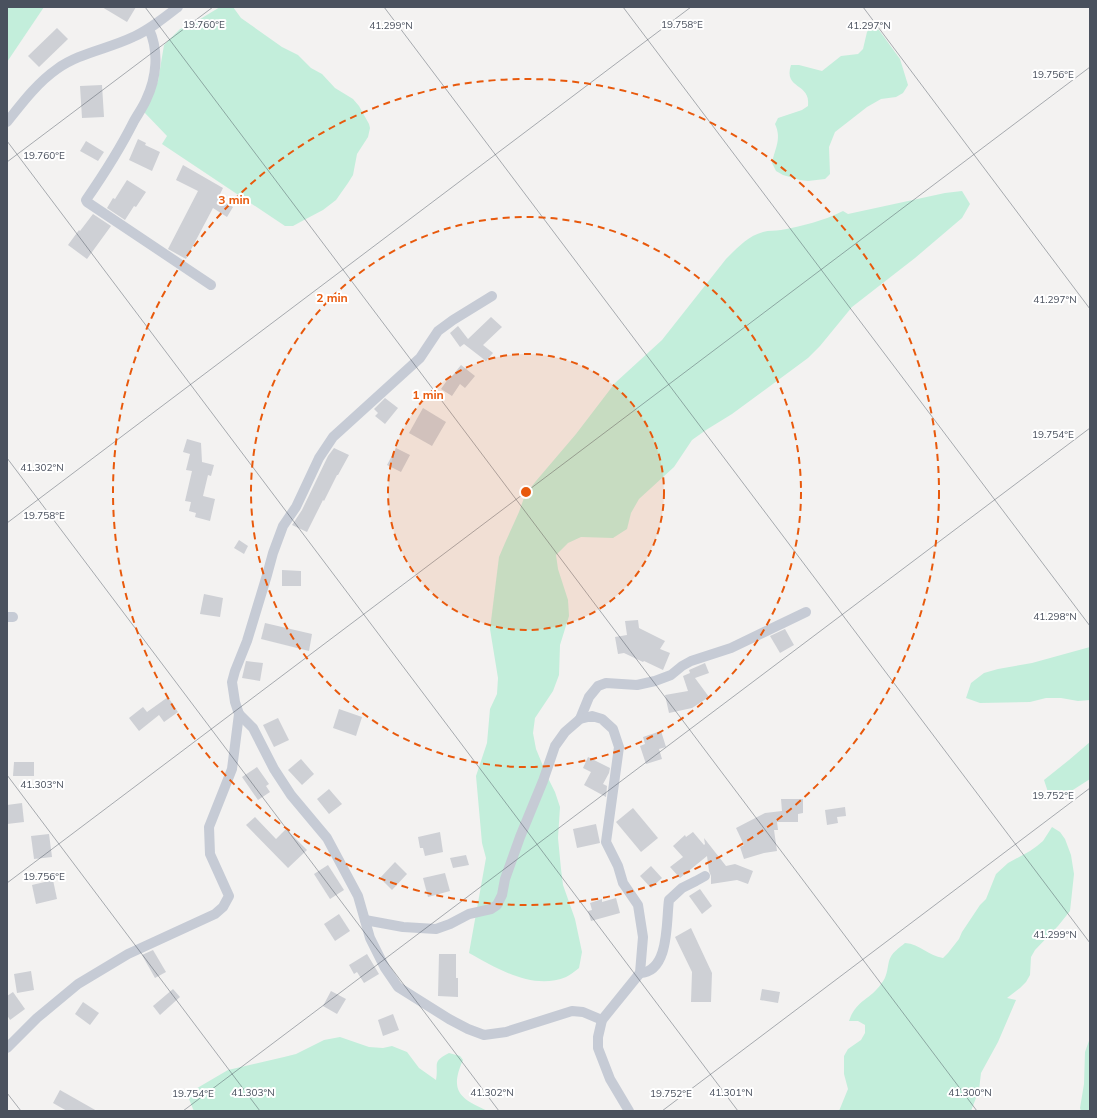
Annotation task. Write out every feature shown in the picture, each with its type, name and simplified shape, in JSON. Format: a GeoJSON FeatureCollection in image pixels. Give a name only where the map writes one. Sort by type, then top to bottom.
{"type":"FeatureCollection","features":[{"type":"Feature","properties":{"kind":"street"},"geometry":{"type":"LineString","coordinates":[[7,122],[30,94],[57,69],[71,60],[134,37],[149,29],[178,7]]}},
{"type":"Feature","properties":{"kind":"street"},"geometry":{"type":"LineString","coordinates":[[149,29],[156,53],[155,69],[151,87],[128,136],[108,169],[86,200],[211,285]]}},
{"type":"Feature","properties":{"kind":"street"},"geometry":{"type":"LineString","coordinates":[[7,1048],[36,1018],[78,984],[128,954],[215,914],[223,907],[228,896],[210,854],[209,827],[232,769],[239,714],[235,702],[232,682],[247,641],[268,575],[273,553],[283,526],[296,507],[319,458],[333,437],[420,358],[438,331],[492,296]]}},
{"type":"Feature","properties":{"kind":"street"},"geometry":{"type":"LineString","coordinates":[[365,920],[403,927],[436,928],[450,924],[469,914],[491,909],[497,905],[502,895],[505,879],[520,837],[543,781],[555,746],[565,732],[580,719],[589,697],[598,686],[606,683],[637,685],[655,681],[671,674],[690,661],[731,648],[806,612]]}},
{"type":"Feature","properties":{"kind":"street"},"geometry":{"type":"LineString","coordinates":[[239,714],[253,728],[274,769],[291,795],[327,838],[358,896],[373,944],[385,968],[398,987],[468,1029],[484,1035],[506,1032],[572,1011],[583,1012],[602,1020]]}},
{"type":"Feature","properties":{"kind":"street"},"geometry":{"type":"LineString","coordinates":[[580,719],[592,716],[602,719],[613,729],[619,747],[606,842],[618,866],[624,883],[638,905],[643,937],[640,973],[602,1020],[598,1037],[598,1048],[610,1079],[629,1111]]}},
{"type":"Feature","properties":{"kind":"street"},"geometry":{"type":"LineString","coordinates":[[640,973],[647,973],[653,969],[661,955],[666,940],[669,900],[682,888],[696,882],[704,876]]}},
{"type":"Feature","properties":{"kind":"green space"},"geometry":{"type":"Polygon","coordinates":[[[7,7],[44,7],[7,62],[7,7]]]}},
{"type":"Feature","properties":{"kind":"green space"},"geometry":{"type":"Polygon","coordinates":[[[220,7],[233,7],[241,18],[282,47],[298,55],[311,68],[322,74],[335,88],[353,99],[359,106],[369,124],[370,128],[368,137],[357,154],[353,175],[336,200],[323,210],[293,226],[285,226],[162,144],[167,136],[144,112],[158,81],[164,45],[180,29],[192,24],[220,7]]]}},
{"type":"Feature","properties":{"kind":"green space"},"geometry":{"type":"Polygon","coordinates":[[[871,26],[879,30],[900,59],[908,85],[903,93],[896,97],[881,99],[867,107],[835,132],[829,147],[830,174],[825,179],[808,181],[800,180],[783,175],[776,171],[772,163],[778,139],[775,124],[778,118],[802,110],[808,106],[808,98],[805,93],[791,79],[791,65],[799,65],[822,71],[841,56],[858,54],[863,49],[867,32],[871,26]]]}},
{"type":"Feature","properties":{"kind":"green space"},"geometry":{"type":"Polygon","coordinates":[[[962,191],[970,204],[962,218],[915,258],[852,307],[820,346],[808,358],[732,414],[692,440],[674,467],[639,499],[631,513],[627,529],[613,538],[581,537],[568,543],[556,555],[558,569],[568,600],[569,616],[560,645],[559,675],[553,691],[535,718],[533,733],[536,749],[560,807],[558,838],[561,869],[563,885],[575,919],[582,952],[579,968],[566,977],[553,981],[528,980],[503,971],[469,953],[486,858],[482,843],[476,776],[487,743],[490,709],[497,694],[498,678],[490,629],[499,557],[525,495],[576,434],[615,383],[662,340],[726,259],[752,236],[763,232],[805,225],[828,218],[843,211],[848,214],[945,193],[962,191]]]}},
{"type":"Feature","properties":{"kind":"green space"},"geometry":{"type":"Polygon","coordinates":[[[1090,647],[1090,700],[1078,701],[1061,698],[1046,698],[1030,702],[980,703],[966,698],[971,683],[984,673],[1032,663],[1090,647]]]}},
{"type":"Feature","properties":{"kind":"green space"},"geometry":{"type":"Polygon","coordinates":[[[1090,742],[1090,779],[1065,795],[1049,795],[1044,780],[1090,742]]]}},
{"type":"Feature","properties":{"kind":"green space"},"geometry":{"type":"Polygon","coordinates":[[[1052,827],[1060,832],[1065,839],[1071,855],[1074,874],[1070,911],[1035,950],[1031,957],[1030,975],[1026,982],[1007,998],[1016,1000],[998,1042],[981,1073],[979,1090],[971,1111],[839,1111],[848,1089],[844,1074],[844,1056],[848,1049],[861,1040],[865,1033],[865,1025],[858,1021],[849,1021],[859,1004],[872,994],[883,981],[892,956],[905,943],[915,945],[933,955],[943,958],[959,939],[980,905],[986,899],[996,874],[1008,863],[1030,851],[1043,841],[1052,827]]]}},
{"type":"Feature","properties":{"kind":"green space"},"geometry":{"type":"Polygon","coordinates":[[[340,1037],[369,1047],[383,1048],[392,1046],[407,1052],[419,1068],[436,1080],[437,1064],[443,1056],[449,1053],[460,1056],[463,1060],[457,1079],[457,1087],[460,1093],[470,1102],[488,1111],[194,1111],[193,1109],[187,1094],[228,1070],[296,1054],[324,1040],[340,1037]]]}},
{"type":"Feature","properties":{"kind":"green space"},"geometry":{"type":"Polygon","coordinates":[[[1090,1038],[1090,1111],[1081,1111],[1080,1108],[1084,1084],[1085,1052],[1090,1038]]]}},
{"type":"Feature","properties":{"kind":"building"},"geometry":{"type":"Polygon","coordinates":[[[102,7],[136,7],[127,22],[102,7]]]}},
{"type":"Feature","properties":{"kind":"building"},"geometry":{"type":"Polygon","coordinates":[[[57,28],[68,39],[39,67],[28,56],[57,28]]]}},
{"type":"Feature","properties":{"kind":"building"},"geometry":{"type":"Polygon","coordinates":[[[102,85],[104,117],[82,118],[80,86],[102,85]]]}},
{"type":"Feature","properties":{"kind":"building"},"geometry":{"type":"Polygon","coordinates":[[[138,139],[146,143],[145,145],[160,152],[152,171],[129,160],[138,139]]]}},
{"type":"Feature","properties":{"kind":"building"},"geometry":{"type":"Polygon","coordinates":[[[86,141],[104,152],[98,161],[80,151],[86,141]]]}},
{"type":"Feature","properties":{"kind":"building"},"geometry":{"type":"Polygon","coordinates":[[[183,165],[223,188],[218,198],[233,207],[227,217],[213,208],[186,259],[168,249],[198,191],[176,180],[183,165]]]}},
{"type":"Feature","properties":{"kind":"building"},"geometry":{"type":"Polygon","coordinates":[[[127,180],[146,192],[125,220],[107,208],[113,198],[115,199],[127,180]]]}},
{"type":"Feature","properties":{"kind":"building"},"geometry":{"type":"Polygon","coordinates":[[[93,214],[111,226],[87,259],[68,245],[93,214]]]}},
{"type":"Feature","properties":{"kind":"building"},"geometry":{"type":"Polygon","coordinates":[[[491,317],[502,327],[483,345],[493,353],[486,361],[464,344],[460,347],[450,333],[458,326],[468,339],[491,317]]]}},
{"type":"Feature","properties":{"kind":"building"},"geometry":{"type":"Polygon","coordinates":[[[461,365],[475,376],[465,388],[460,384],[452,396],[441,389],[461,365]]]}},
{"type":"Feature","properties":{"kind":"building"},"geometry":{"type":"Polygon","coordinates":[[[385,398],[398,408],[385,424],[375,416],[378,413],[374,409],[385,398]]]}},
{"type":"Feature","properties":{"kind":"building"},"geometry":{"type":"Polygon","coordinates":[[[423,408],[446,422],[432,446],[409,433],[423,408]]]}},
{"type":"Feature","properties":{"kind":"building"},"geometry":{"type":"Polygon","coordinates":[[[187,439],[201,443],[202,462],[214,465],[211,476],[208,475],[203,496],[215,499],[210,521],[195,517],[196,513],[189,511],[191,502],[185,501],[192,471],[186,470],[190,454],[183,452],[187,439]]]}},
{"type":"Feature","properties":{"kind":"building"},"geometry":{"type":"Polygon","coordinates":[[[334,448],[349,455],[324,501],[323,500],[307,532],[292,525],[302,510],[328,456],[334,448]]]}},
{"type":"Feature","properties":{"kind":"building"},"geometry":{"type":"Polygon","coordinates":[[[396,448],[410,455],[401,472],[387,465],[396,448]]]}},
{"type":"Feature","properties":{"kind":"building"},"geometry":{"type":"Polygon","coordinates":[[[239,540],[248,546],[244,554],[234,548],[239,540]]]}},
{"type":"Feature","properties":{"kind":"building"},"geometry":{"type":"Polygon","coordinates":[[[282,570],[301,571],[301,586],[282,586],[282,570]]]}},
{"type":"Feature","properties":{"kind":"building"},"geometry":{"type":"Polygon","coordinates":[[[204,594],[223,598],[220,617],[200,614],[204,594]]]}},
{"type":"Feature","properties":{"kind":"building"},"geometry":{"type":"Polygon","coordinates":[[[638,620],[639,628],[665,641],[660,649],[670,653],[663,670],[624,653],[618,654],[615,637],[627,635],[625,621],[638,620]]]}},
{"type":"Feature","properties":{"kind":"building"},"geometry":{"type":"Polygon","coordinates":[[[265,623],[312,634],[309,651],[261,639],[265,623]]]}},
{"type":"Feature","properties":{"kind":"building"},"geometry":{"type":"Polygon","coordinates":[[[785,629],[794,645],[780,653],[770,636],[785,629]]]}},
{"type":"Feature","properties":{"kind":"building"},"geometry":{"type":"Polygon","coordinates":[[[246,661],[263,663],[260,681],[242,678],[246,661]]]}},
{"type":"Feature","properties":{"kind":"building"},"geometry":{"type":"Polygon","coordinates":[[[705,663],[709,673],[695,678],[709,697],[692,708],[669,713],[665,695],[688,691],[683,676],[690,673],[689,670],[705,663]]]}},
{"type":"Feature","properties":{"kind":"building"},"geometry":{"type":"Polygon","coordinates":[[[168,697],[178,712],[164,722],[159,715],[139,731],[129,718],[143,707],[147,712],[168,697]]]}},
{"type":"Feature","properties":{"kind":"building"},"geometry":{"type":"Polygon","coordinates":[[[339,709],[362,717],[356,736],[333,728],[339,709]]]}},
{"type":"Feature","properties":{"kind":"building"},"geometry":{"type":"Polygon","coordinates":[[[278,718],[289,740],[274,747],[263,725],[278,718]]]}},
{"type":"Feature","properties":{"kind":"building"},"geometry":{"type":"Polygon","coordinates":[[[661,731],[666,747],[659,749],[662,759],[646,764],[640,746],[645,744],[643,737],[661,731]]]}},
{"type":"Feature","properties":{"kind":"building"},"geometry":{"type":"Polygon","coordinates":[[[588,757],[610,768],[603,784],[607,786],[606,797],[584,785],[591,772],[583,768],[588,757]]]}},
{"type":"Feature","properties":{"kind":"building"},"geometry":{"type":"Polygon","coordinates":[[[301,759],[314,774],[302,785],[288,770],[301,759]]]}},
{"type":"Feature","properties":{"kind":"building"},"geometry":{"type":"Polygon","coordinates":[[[14,762],[34,762],[34,776],[13,776],[14,762]]]}},
{"type":"Feature","properties":{"kind":"building"},"geometry":{"type":"Polygon","coordinates":[[[257,767],[269,784],[266,786],[270,792],[258,800],[242,777],[257,767]]]}},
{"type":"Feature","properties":{"kind":"building"},"geometry":{"type":"Polygon","coordinates":[[[329,789],[342,804],[329,814],[317,799],[329,789]]]}},
{"type":"Feature","properties":{"kind":"building"},"geometry":{"type":"Polygon","coordinates":[[[781,799],[803,799],[803,813],[798,814],[798,822],[777,822],[778,830],[774,830],[777,851],[744,859],[740,847],[744,845],[736,828],[765,813],[782,811],[781,799]]]}},
{"type":"Feature","properties":{"kind":"building"},"geometry":{"type":"Polygon","coordinates":[[[22,803],[24,822],[7,824],[7,805],[22,803]]]}},
{"type":"Feature","properties":{"kind":"building"},"geometry":{"type":"Polygon","coordinates":[[[845,807],[846,816],[837,817],[838,823],[827,825],[825,810],[845,807]]]}},
{"type":"Feature","properties":{"kind":"building"},"geometry":{"type":"Polygon","coordinates":[[[633,808],[658,838],[641,852],[616,822],[633,808]]]}},
{"type":"Feature","properties":{"kind":"building"},"geometry":{"type":"Polygon","coordinates":[[[255,817],[276,839],[286,829],[307,850],[288,868],[246,825],[255,817]]]}},
{"type":"Feature","properties":{"kind":"building"},"geometry":{"type":"Polygon","coordinates":[[[596,824],[600,843],[577,848],[573,829],[596,824]]]}},
{"type":"Feature","properties":{"kind":"building"},"geometry":{"type":"Polygon","coordinates":[[[440,832],[443,852],[425,856],[423,848],[420,848],[418,837],[440,832]]]}},
{"type":"Feature","properties":{"kind":"building"},"geometry":{"type":"Polygon","coordinates":[[[693,832],[704,845],[704,838],[726,866],[735,864],[753,871],[748,884],[737,880],[711,884],[707,856],[680,878],[670,867],[683,857],[673,846],[685,835],[686,837],[693,832]]]}},
{"type":"Feature","properties":{"kind":"building"},"geometry":{"type":"Polygon","coordinates":[[[49,834],[52,857],[34,859],[31,836],[49,834]]]}},
{"type":"Feature","properties":{"kind":"building"},"geometry":{"type":"Polygon","coordinates":[[[466,855],[469,865],[453,868],[450,858],[466,855]]]}},
{"type":"Feature","properties":{"kind":"building"},"geometry":{"type":"Polygon","coordinates":[[[395,862],[407,874],[392,890],[380,878],[395,862]]]}},
{"type":"Feature","properties":{"kind":"building"},"geometry":{"type":"Polygon","coordinates":[[[328,865],[344,890],[330,899],[314,874],[328,865]]]}},
{"type":"Feature","properties":{"kind":"building"},"geometry":{"type":"Polygon","coordinates":[[[651,866],[662,878],[651,888],[640,876],[651,866]]]}},
{"type":"Feature","properties":{"kind":"building"},"geometry":{"type":"Polygon","coordinates":[[[445,873],[450,891],[428,897],[423,878],[445,873]]]}},
{"type":"Feature","properties":{"kind":"building"},"geometry":{"type":"Polygon","coordinates":[[[53,880],[57,899],[36,904],[32,885],[53,880]]]}},
{"type":"Feature","properties":{"kind":"building"},"geometry":{"type":"Polygon","coordinates":[[[700,889],[712,906],[702,914],[689,896],[700,889]]]}},
{"type":"Feature","properties":{"kind":"building"},"geometry":{"type":"Polygon","coordinates":[[[616,898],[620,913],[591,921],[588,911],[592,910],[590,903],[602,899],[602,902],[616,898]]]}},
{"type":"Feature","properties":{"kind":"building"},"geometry":{"type":"Polygon","coordinates":[[[339,914],[350,931],[335,941],[324,924],[339,914]]]}},
{"type":"Feature","properties":{"kind":"building"},"geometry":{"type":"Polygon","coordinates":[[[691,928],[712,973],[711,1002],[691,1002],[692,972],[675,937],[691,928]]]}},
{"type":"Feature","properties":{"kind":"building"},"geometry":{"type":"Polygon","coordinates":[[[153,950],[166,972],[155,978],[142,955],[153,950]]]}},
{"type":"Feature","properties":{"kind":"building"},"geometry":{"type":"Polygon","coordinates":[[[367,954],[379,974],[364,983],[357,972],[354,974],[349,965],[367,954]]]}},
{"type":"Feature","properties":{"kind":"building"},"geometry":{"type":"Polygon","coordinates":[[[439,954],[456,954],[458,997],[438,996],[439,954]]]}},
{"type":"Feature","properties":{"kind":"building"},"geometry":{"type":"Polygon","coordinates":[[[31,971],[34,990],[17,993],[14,974],[31,971]]]}},
{"type":"Feature","properties":{"kind":"building"},"geometry":{"type":"Polygon","coordinates":[[[173,989],[180,997],[160,1015],[153,1006],[173,989]]]}},
{"type":"Feature","properties":{"kind":"building"},"geometry":{"type":"Polygon","coordinates":[[[762,989],[780,992],[778,1003],[760,1000],[762,989]]]}},
{"type":"Feature","properties":{"kind":"building"},"geometry":{"type":"Polygon","coordinates":[[[331,991],[346,999],[337,1014],[323,1006],[331,991]]]}},
{"type":"Feature","properties":{"kind":"building"},"geometry":{"type":"Polygon","coordinates":[[[13,992],[25,1009],[10,1020],[7,1015],[7,996],[13,992]]]}},
{"type":"Feature","properties":{"kind":"building"},"geometry":{"type":"Polygon","coordinates":[[[83,1002],[99,1013],[90,1025],[75,1014],[83,1002]]]}},
{"type":"Feature","properties":{"kind":"building"},"geometry":{"type":"Polygon","coordinates":[[[393,1014],[399,1030],[383,1036],[378,1020],[393,1014]]]}},
{"type":"Feature","properties":{"kind":"building"},"geometry":{"type":"Polygon","coordinates":[[[60,1090],[97,1111],[67,1111],[53,1103],[60,1090]]]}}]}
